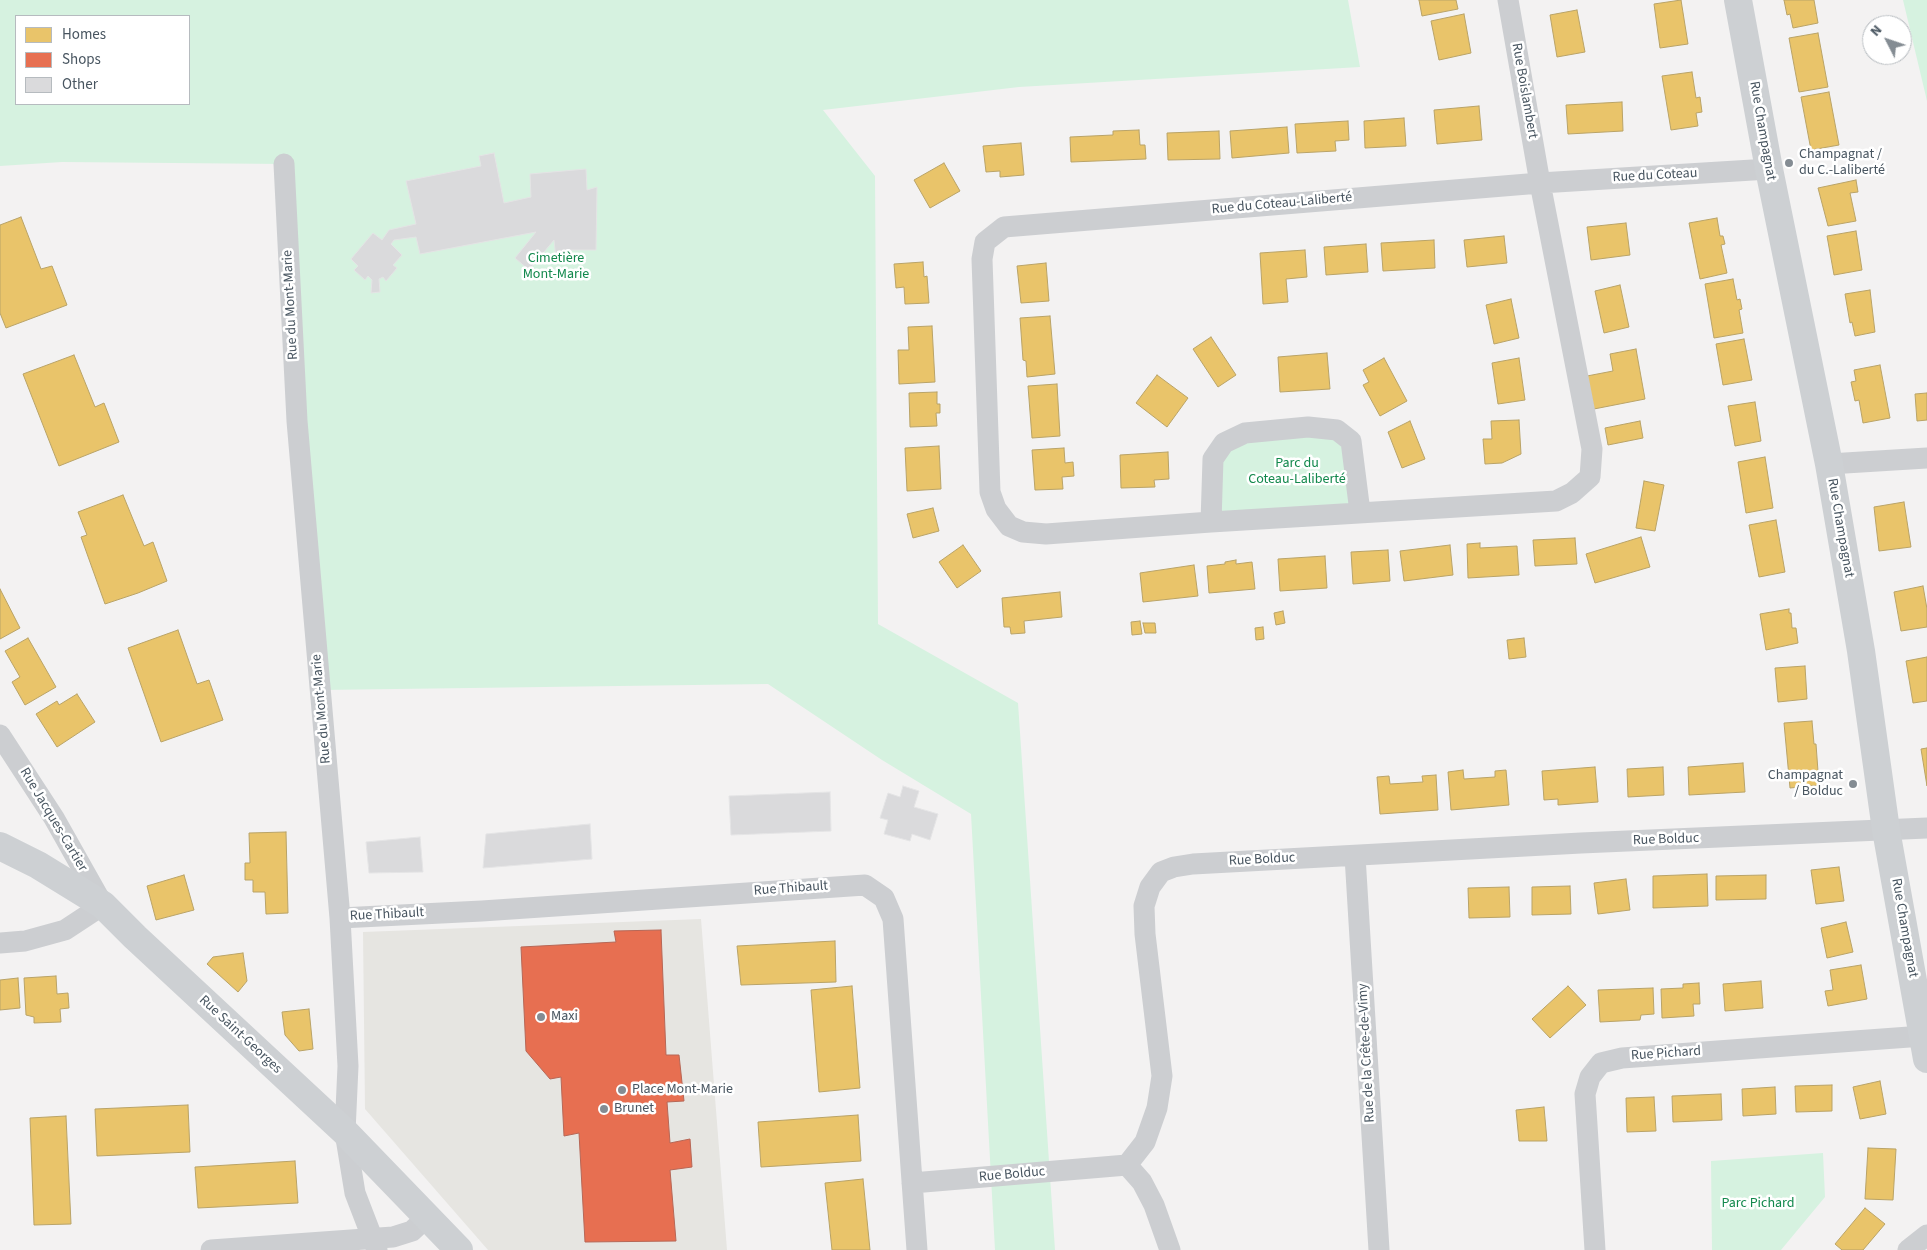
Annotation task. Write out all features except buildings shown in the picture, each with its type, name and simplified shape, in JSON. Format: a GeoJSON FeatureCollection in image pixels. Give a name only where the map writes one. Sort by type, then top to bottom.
{"type":"FeatureCollection","features":[{"type":"Feature","properties":{"kind":"street","name":"Rue Boislambert"},"geometry":{"type":"LineString","coordinates":[[1508,0],[1540,183]]}},
{"type":"Feature","properties":{"kind":"street","name":"Rue Champagnat"},"geometry":{"type":"LineString","coordinates":[[1738,0],[1769,169],[1829,464],[1861,651],[1886,830],[1925,1048]]}},
{"type":"Feature","properties":{"kind":"street","name":"Rue du Mont-Marie"},"geometry":{"type":"LineString","coordinates":[[284,164],[297,421],[340,918],[348,1066],[345,1132],[355,1193],[375,1244]]}},
{"type":"Feature","properties":{"kind":"street","name":"Rue du Coteau"},"geometry":{"type":"LineString","coordinates":[[1540,183],[1769,169]]}},
{"type":"Feature","properties":{"kind":"street","name":"Rue du Coteau-Laliberté"},"geometry":{"type":"LineString","coordinates":[[1540,183],[1592,450],[1590,477],[1572,493],[1556,501],[1360,512],[1046,534],[1023,532],[1009,526],[996,509],[990,492],[982,259],[985,242],[1004,227],[1540,183]]}},
{"type":"Feature","properties":{"kind":"street"},"geometry":{"type":"LineString","coordinates":[[1212,522],[1213,459],[1224,443],[1245,433],[1308,427],[1337,430],[1351,441],[1360,512]]}},
{"type":"Feature","properties":{"kind":"street"},"geometry":{"type":"LineString","coordinates":[[1829,464],[1927,458]]}},
{"type":"Feature","properties":{"kind":"street","name":"Rue Jacques-Cartier"},"geometry":{"type":"LineString","coordinates":[[0,735],[54,818],[104,905]]}},
{"type":"Feature","properties":{"kind":"street","name":"Rue Bolduc"},"geometry":{"type":"LineString","coordinates":[[912,1183],[1127,1165],[1145,1142],[1156,1108],[1162,1076],[1145,934],[1144,906],[1150,887],[1161,872],[1174,867],[1192,864],[1581,843],[1927,828]]}},
{"type":"Feature","properties":{"kind":"street","name":"Rue Saint-Georges"},"geometry":{"type":"LineString","coordinates":[[0,846],[38,865],[104,905],[135,937],[345,1132],[459,1250]]}},
{"type":"Feature","properties":{"kind":"street","name":"Rue de la Crête-de-Vimy"},"geometry":{"type":"LineString","coordinates":[[1355,856],[1379,1250]]}},
{"type":"Feature","properties":{"kind":"street","name":"Rue Thibault"},"geometry":{"type":"LineString","coordinates":[[340,918],[482,911],[865,885],[884,898],[893,919],[917,1250]]}},
{"type":"Feature","properties":{"kind":"street"},"geometry":{"type":"LineString","coordinates":[[0,943],[25,941],[66,930],[104,905]]}},
{"type":"Feature","properties":{"kind":"street","name":"Rue Pichard"},"geometry":{"type":"LineString","coordinates":[[1595,1250],[1585,1094],[1590,1077],[1602,1064],[1622,1058],[1925,1048]]}},
{"type":"Feature","properties":{"kind":"street"},"geometry":{"type":"LineString","coordinates":[[1127,1165],[1142,1182],[1154,1205],[1170,1250]]}},
{"type":"Feature","properties":{"kind":"street"},"geometry":{"type":"LineString","coordinates":[[211,1250],[375,1244],[412,1231],[428,1216]]}},
{"type":"Feature","properties":{"kind":"street"},"geometry":{"type":"LineString","coordinates":[[1908,1250],[1927,1235]]}},
{"type":"Feature","properties":{"kind":"shaded area"},"geometry":{"type":"Polygon","coordinates":[[[701,919],[727,1250],[488,1250],[365,1109],[363,932],[701,919]]]}},
{"type":"Feature","properties":{"kind":"green space","name":"Cimetière Mont-Marie"},"geometry":{"type":"Polygon","coordinates":[[[0,0],[1348,0],[1360,67],[1019,87],[823,110],[875,176],[878,624],[1018,703],[1055,1250],[995,1250],[971,814],[882,760],[768,684],[321,690],[284,164],[62,162],[0,166],[0,0]]]}},
{"type":"Feature","properties":{"kind":"green space"},"geometry":{"type":"Polygon","coordinates":[[[1903,0],[1927,0],[1927,101],[1912,38],[1912,15],[1907,15],[1903,0]]]}},
{"type":"Feature","properties":{"kind":"green space","name":"Parc du Coteau-Laliberté"},"geometry":{"type":"Polygon","coordinates":[[[1337,430],[1360,512],[1212,522],[1224,443],[1337,430]]]}},
{"type":"Feature","properties":{"kind":"green space","name":"Parc Pichard"},"geometry":{"type":"Polygon","coordinates":[[[1823,1153],[1825,1197],[1781,1250],[1712,1250],[1711,1161],[1823,1153]]]}},
{"type":"Feature","properties":{"kind":"place","name":"Champagnat / du C.-Laliberté"},"geometry":{"type":"Point","coordinates":[1789,163]}},
{"type":"Feature","properties":{"kind":"place","name":"Champagnat / Bolduc"},"geometry":{"type":"Point","coordinates":[1853,784]}},
{"type":"Feature","properties":{"kind":"place","name":"Maxi"},"geometry":{"type":"Point","coordinates":[541,1017]}},
{"type":"Feature","properties":{"kind":"place","name":"Place Mont-Marie"},"geometry":{"type":"Point","coordinates":[622,1090]}},
{"type":"Feature","properties":{"kind":"place","name":"Brunet"},"geometry":{"type":"Point","coordinates":[604,1109]}}]}
